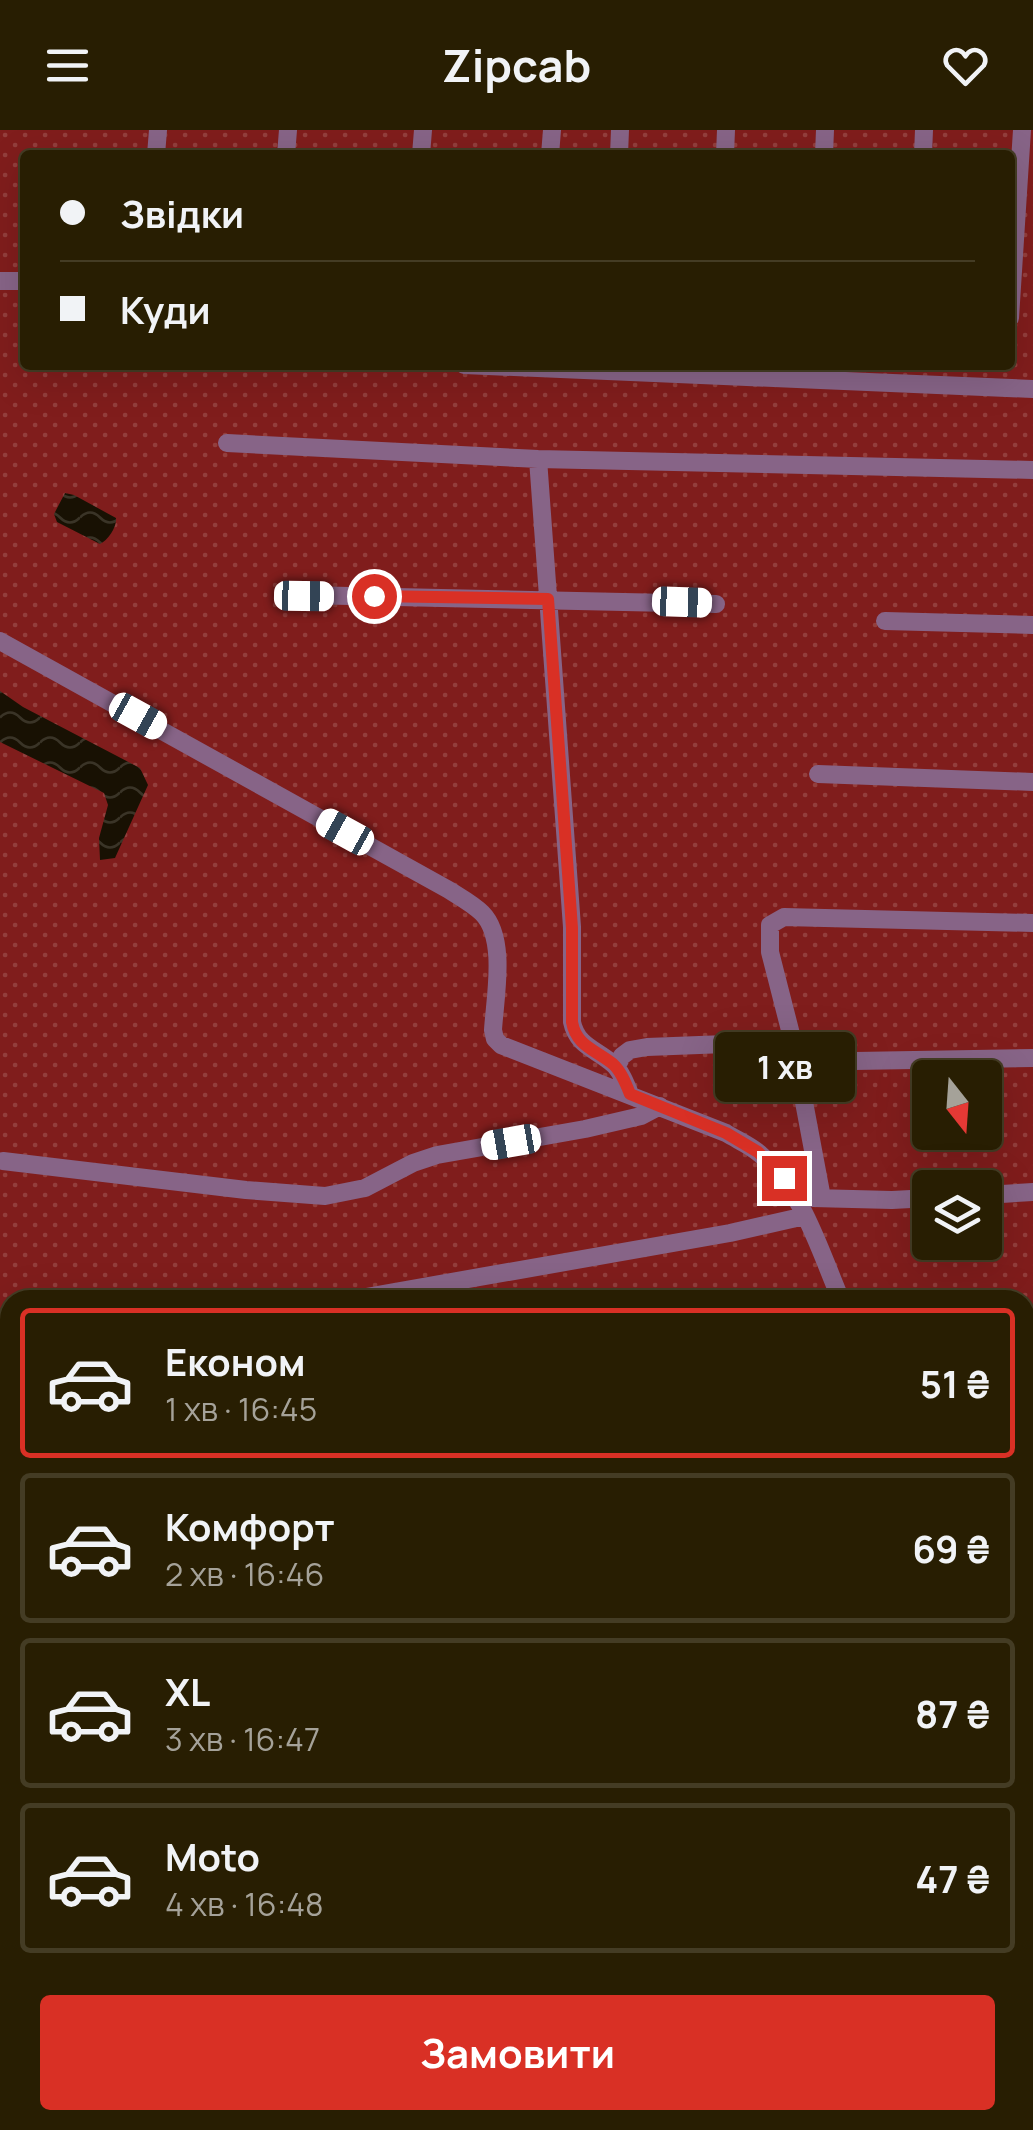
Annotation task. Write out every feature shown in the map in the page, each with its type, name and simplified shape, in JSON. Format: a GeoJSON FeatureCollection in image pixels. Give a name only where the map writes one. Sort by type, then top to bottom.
{"type":"FeatureCollection","features":[{"type":"Feature","properties":{"kind":"street"},"geometry":{"type":"LineString","coordinates":[[1015,240],[1022,130]]}},
{"type":"Feature","properties":{"kind":"street"},"geometry":{"type":"LineString","coordinates":[[728,370],[824,372],[1033,389]]}},
{"type":"Feature","properties":{"kind":"street"},"geometry":{"type":"LineString","coordinates":[[228,443],[538,459],[1033,470]]}},
{"type":"Feature","properties":{"kind":"street"},"geometry":{"type":"LineString","coordinates":[[538,459],[572,928],[572,1022],[579,1040],[616,1066],[630,1094]]}},
{"type":"Feature","properties":{"kind":"street"},"geometry":{"type":"LineString","coordinates":[[304,596],[716,604]]}},
{"type":"Feature","properties":{"kind":"street"},"geometry":{"type":"LineString","coordinates":[[885,621],[1033,625]]}},
{"type":"Feature","properties":{"kind":"street"},"geometry":{"type":"LineString","coordinates":[[0,641],[449,890],[481,912],[491,924],[497,957],[493,1030],[500,1045],[726,1133],[758,1152],[784,1178],[801,1207],[836,1290]]}},
{"type":"Feature","properties":{"kind":"street"},"geometry":{"type":"LineString","coordinates":[[818,774],[1033,782]]}},
{"type":"Feature","properties":{"kind":"street"},"geometry":{"type":"LineString","coordinates":[[822,1198],[792,1038],[770,952],[770,925],[784,917],[1033,923]]}},
{"type":"Feature","properties":{"kind":"street"},"geometry":{"type":"LineString","coordinates":[[616,1066],[630,1050],[647,1047],[752,1043]]}},
{"type":"Feature","properties":{"kind":"street"},"geometry":{"type":"LineString","coordinates":[[796,1062],[1033,1058]]}},
{"type":"Feature","properties":{"kind":"street"},"geometry":{"type":"LineString","coordinates":[[3,1160],[325,1196],[364,1188],[437,1155],[585,1129],[641,1116],[660,1106]]}},
{"type":"Feature","properties":{"kind":"street"},"geometry":{"type":"LineString","coordinates":[[1002,1193],[1033,1192]]}},
{"type":"Feature","properties":{"kind":"street"},"geometry":{"type":"LineString","coordinates":[[406,1290],[730,1233],[822,1198],[912,1199]]}},
{"type":"Feature","properties":{"kind":"shaded area"},"geometry":{"type":"Polygon","coordinates":[[[0,130],[1033,130],[1033,1290],[0,1290],[0,130]]]}},
{"type":"Feature","properties":{"kind":"water"},"geometry":{"type":"Polygon","coordinates":[[[65,493],[116,518],[103,542],[100,544],[57,522],[54,514],[65,493]]]}},
{"type":"Feature","properties":{"kind":"water"},"geometry":{"type":"Polygon","coordinates":[[[0,691],[140,768],[148,785],[115,858],[100,860],[99,838],[108,805],[104,793],[0,742],[0,691]]]}},
{"type":"Feature","properties":{"kind":"route"},"geometry":{"type":"LineString","coordinates":[[374,596],[548,599],[572,928],[574,1033],[586,1047],[616,1066],[630,1094],[726,1133],[758,1152],[784,1178]]}}]}
